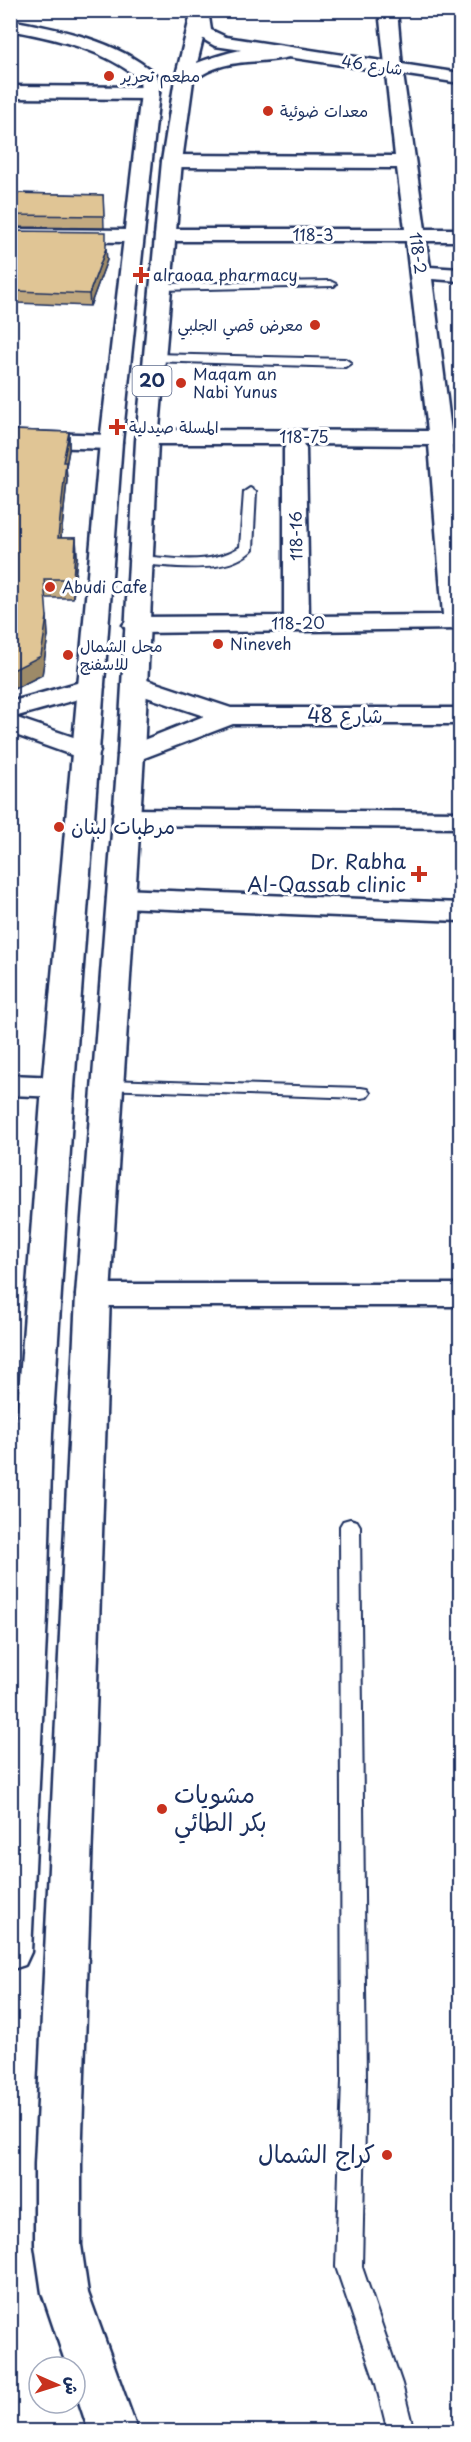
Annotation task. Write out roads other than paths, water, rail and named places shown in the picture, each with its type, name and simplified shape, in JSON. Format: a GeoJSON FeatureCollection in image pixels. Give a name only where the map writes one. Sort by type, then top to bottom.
{"type":"FeatureCollection","features":[{"type":"Feature","properties":{"kind":"main road","name":"118-2"},"geometry":{"type":"LineString","coordinates":[[388,10],[405,162],[436,388],[450,438],[458,622]]}},
{"type":"Feature","properties":{"kind":"main road","name":"20"},"geometry":{"type":"LineString","coordinates":[[134,701],[135,625],[148,436],[172,161],[184,79],[201,12]]}},
{"type":"Feature","properties":{"kind":"main road"},"geometry":{"type":"LineString","coordinates":[[201,12],[200,24],[204,33],[221,42],[283,53]]}},
{"type":"Feature","properties":{"kind":"main road"},"geometry":{"type":"LineString","coordinates":[[10,14],[33,13]]}},
{"type":"Feature","properties":{"kind":"main road"},"geometry":{"type":"LineString","coordinates":[[10,25],[65,37],[127,63],[145,73],[149,78],[150,93],[10,92]]}},
{"type":"Feature","properties":{"kind":"main road","name":"شارع 46"},"geometry":{"type":"LineString","coordinates":[[283,53],[460,78]]}},
{"type":"Feature","properties":{"kind":"main road"},"geometry":{"type":"LineString","coordinates":[[184,79],[195,70],[206,66],[258,54],[283,53]]}},
{"type":"Feature","properties":{"kind":"main road","name":"20"},"geometry":{"type":"LineString","coordinates":[[89,719],[111,442],[150,93]]}},
{"type":"Feature","properties":{"kind":"main road"},"geometry":{"type":"LineString","coordinates":[[172,161],[405,162]]}},
{"type":"Feature","properties":{"kind":"main road"},"geometry":{"type":"LineString","coordinates":[[10,235],[133,236]]}},
{"type":"Feature","properties":{"kind":"main road","name":"118-3"},"geometry":{"type":"LineString","coordinates":[[165,235],[460,235]]}},
{"type":"Feature","properties":{"kind":"main road"},"geometry":{"type":"LineString","coordinates":[[420,272],[460,275]]}},
{"type":"Feature","properties":{"kind":"main road"},"geometry":{"type":"LineString","coordinates":[[436,388],[460,389]]}},
{"type":"Feature","properties":{"kind":"main road","name":"118-75"},"geometry":{"type":"LineString","coordinates":[[148,436],[450,438]]}},
{"type":"Feature","properties":{"kind":"main road"},"geometry":{"type":"LineString","coordinates":[[10,439],[111,442]]}},
{"type":"Feature","properties":{"kind":"main road","name":"118-16"},"geometry":{"type":"LineString","coordinates":[[296,449],[297,623]]}},
{"type":"Feature","properties":{"kind":"main road","name":"118-20"},"geometry":{"type":"LineString","coordinates":[[135,625],[458,622]]}},
{"type":"Feature","properties":{"kind":"main road"},"geometry":{"type":"LineString","coordinates":[[114,2432],[65,2293],[58,2245],[57,2208],[93,1295],[134,701],[229,716]]}},
{"type":"Feature","properties":{"kind":"main road"},"geometry":{"type":"LineString","coordinates":[[10,710],[89,719]]}},
{"type":"Feature","properties":{"kind":"main road"},"geometry":{"type":"LineString","coordinates":[[131,755],[229,716]]}},
{"type":"Feature","properties":{"kind":"main road","name":"شارع 48"},"geometry":{"type":"LineString","coordinates":[[229,716],[460,716]]}},
{"type":"Feature","properties":{"kind":"main road"},"geometry":{"type":"LineString","coordinates":[[10,724],[89,719]]}},
{"type":"Feature","properties":{"kind":"main road"},"geometry":{"type":"LineString","coordinates":[[10,1952],[19,1615],[58,1087],[89,719]]}},
{"type":"Feature","properties":{"kind":"main road"},"geometry":{"type":"LineString","coordinates":[[127,817],[460,820]]}},
{"type":"Feature","properties":{"kind":"main road"},"geometry":{"type":"LineString","coordinates":[[121,898],[460,912]]}},
{"type":"Feature","properties":{"kind":"main road"},"geometry":{"type":"LineString","coordinates":[[10,1085],[58,1087]]}},
{"type":"Feature","properties":{"kind":"main road"},"geometry":{"type":"LineString","coordinates":[[93,1295],[460,1295]]}},
{"type":"Feature","properties":{"kind":"lane"},"geometry":{"type":"LineString","coordinates":[[160,287],[330,284]]}},
{"type":"Feature","properties":{"kind":"lane"},"geometry":{"type":"LineString","coordinates":[[154,358],[345,363]]}},
{"type":"Feature","properties":{"kind":"lane"},"geometry":{"type":"LineString","coordinates":[[140,560],[221,561],[238,555],[246,549],[250,492]]}},
{"type":"Feature","properties":{"kind":"lane"},"geometry":{"type":"LineString","coordinates":[[108,1085],[361,1093]]}},
{"type":"Feature","properties":{"kind":"lane"},"geometry":{"type":"LineString","coordinates":[[350,1526],[354,2080],[349,2267],[388,2384],[401,2432]]}},
{"type":"Feature","properties":{"kind":"place","name":"مطعم تحرير"},"geometry":{"type":"Point","coordinates":[109,76]}},
{"type":"Feature","properties":{"kind":"place","name":"معدات ضوئية"},"geometry":{"type":"Point","coordinates":[268,111]}},
{"type":"Feature","properties":{"kind":"place","name":"alraoaa pharmacy"},"geometry":{"type":"Point","coordinates":[141,275]}},
{"type":"Feature","properties":{"kind":"place","name":"معرض قصي الجلبي"},"geometry":{"type":"Point","coordinates":[315,325]}},
{"type":"Feature","properties":{"kind":"place","name":"Maqam an Nabi Yunus"},"geometry":{"type":"Point","coordinates":[181,383]}},
{"type":"Feature","properties":{"kind":"place","name":"المسلة صيدلية"},"geometry":{"type":"Point","coordinates":[117,427]}},
{"type":"Feature","properties":{"kind":"place","name":"Abudi Cafe"},"geometry":{"type":"Point","coordinates":[50,587]}},
{"type":"Feature","properties":{"kind":"place","name":"Nineveh"},"geometry":{"type":"Point","coordinates":[218,644]}},
{"type":"Feature","properties":{"kind":"place","name":"محل الشمال للاسفنج"},"geometry":{"type":"Point","coordinates":[68,655]}},
{"type":"Feature","properties":{"kind":"place","name":"مرطبات لبنان"},"geometry":{"type":"Point","coordinates":[59,827]}},
{"type":"Feature","properties":{"kind":"place","name":"Dr. Rabha Al-Qassab clinic"},"geometry":{"type":"Point","coordinates":[419,874]}},
{"type":"Feature","properties":{"kind":"place","name":"مشويات بكر الطائي"},"geometry":{"type":"Point","coordinates":[162,1809]}},
{"type":"Feature","properties":{"kind":"place","name":"كراج الشمال"},"geometry":{"type":"Point","coordinates":[387,2155]}}]}
